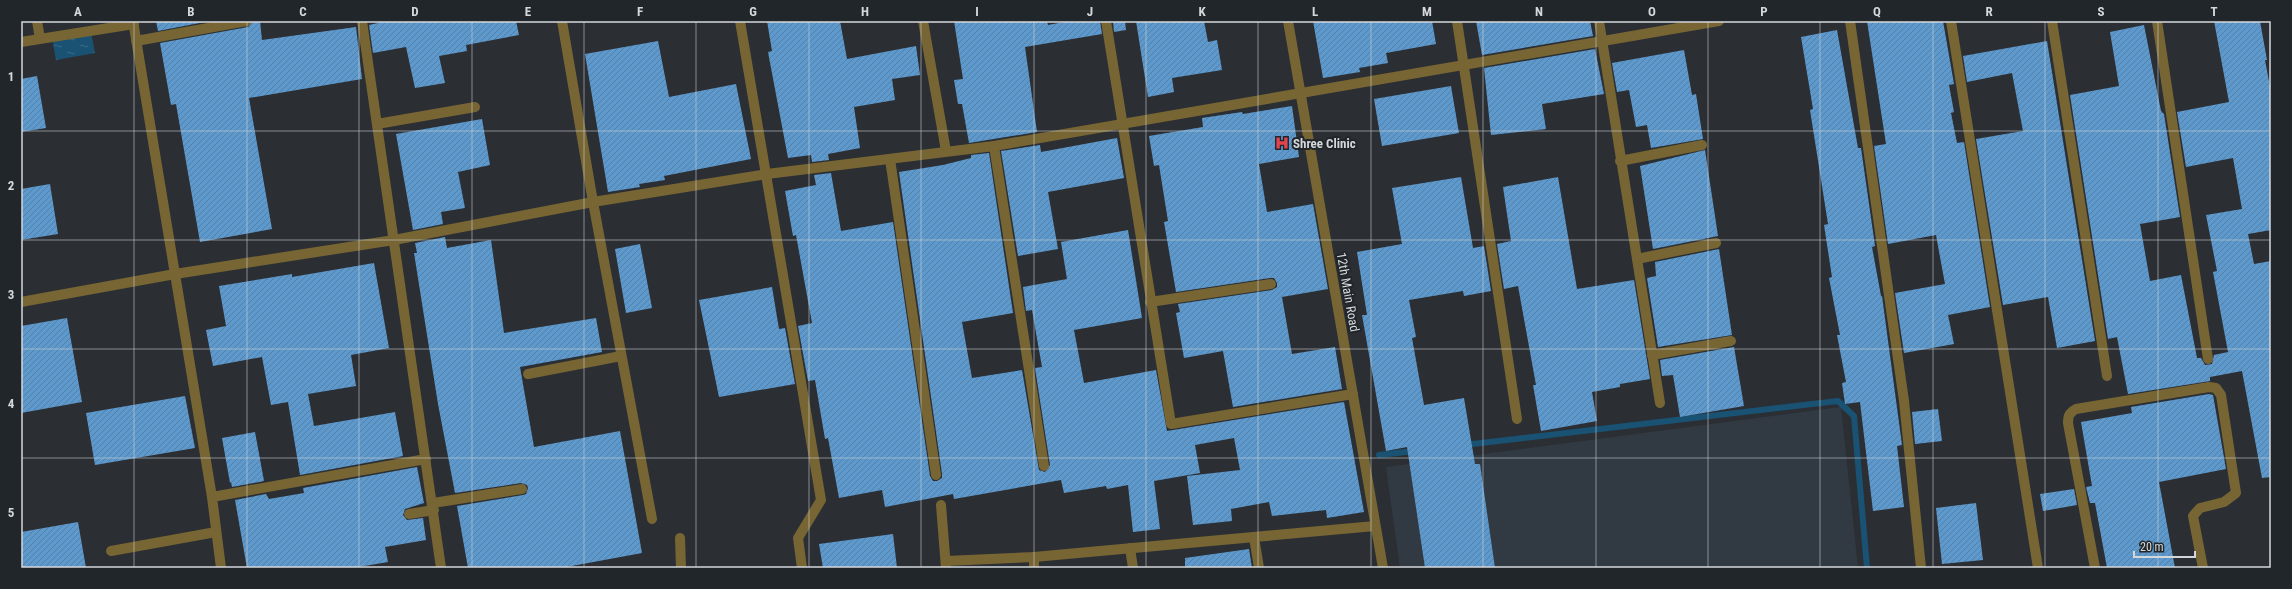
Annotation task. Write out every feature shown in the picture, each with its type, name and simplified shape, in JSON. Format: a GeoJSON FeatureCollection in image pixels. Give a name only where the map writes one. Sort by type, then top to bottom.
{"type":"FeatureCollection","features":[{"type":"Feature","properties":{"kind":"street"},"geometry":{"type":"LineString","coordinates":[[36,21],[40,39]]}},
{"type":"Feature","properties":{"kind":"street"},"geometry":{"type":"LineString","coordinates":[[136,41],[247,21]]}},
{"type":"Feature","properties":{"kind":"street"},"geometry":{"type":"LineString","coordinates":[[362,21],[441,568]]}},
{"type":"Feature","properties":{"kind":"street"},"geometry":{"type":"LineString","coordinates":[[562,21],[593,202],[652,519]]}},
{"type":"Feature","properties":{"kind":"street"},"geometry":{"type":"LineString","coordinates":[[740,21],[767,174],[820,500],[798,538],[802,568]]}},
{"type":"Feature","properties":{"kind":"street"},"geometry":{"type":"LineString","coordinates":[[923,21],[946,151]]}},
{"type":"Feature","properties":{"kind":"street"},"geometry":{"type":"LineString","coordinates":[[1106,21],[1124,122],[1135,212],[1171,424],[1353,394]]}},
{"type":"Feature","properties":{"kind":"street","name":"12th Main Road"},"geometry":{"type":"LineString","coordinates":[[1288,21],[1382,568]]}},
{"type":"Feature","properties":{"kind":"street"},"geometry":{"type":"LineString","coordinates":[[1457,21],[1517,419]]}},
{"type":"Feature","properties":{"kind":"street"},"geometry":{"type":"LineString","coordinates":[[1599,21],[1620,161],[1660,403]]}},
{"type":"Feature","properties":{"kind":"street"},"geometry":{"type":"LineString","coordinates":[[21,302],[175,274],[394,240],[593,202],[767,174],[994,146],[1124,122],[1464,66],[1719,21]]}},
{"type":"Feature","properties":{"kind":"street"},"geometry":{"type":"LineString","coordinates":[[1850,21],[1904,401],[1921,568]]}},
{"type":"Feature","properties":{"kind":"street"},"geometry":{"type":"LineString","coordinates":[[1950,21],[2038,568]]}},
{"type":"Feature","properties":{"kind":"street"},"geometry":{"type":"LineString","coordinates":[[2052,21],[2107,376]]}},
{"type":"Feature","properties":{"kind":"street"},"geometry":{"type":"LineString","coordinates":[[2157,21],[2208,359]]}},
{"type":"Feature","properties":{"kind":"street"},"geometry":{"type":"LineString","coordinates":[[21,42],[122,23],[134,23],[212,497],[221,568]]}},
{"type":"Feature","properties":{"kind":"street"},"geometry":{"type":"LineString","coordinates":[[377,124],[475,107]]}},
{"type":"Feature","properties":{"kind":"street"},"geometry":{"type":"LineString","coordinates":[[1620,161],[1702,145]]}},
{"type":"Feature","properties":{"kind":"street"},"geometry":{"type":"LineString","coordinates":[[994,146],[1044,466]]}},
{"type":"Feature","properties":{"kind":"street"},"geometry":{"type":"LineString","coordinates":[[890,160],[936,475]]}},
{"type":"Feature","properties":{"kind":"street"},"geometry":{"type":"LineString","coordinates":[[1636,259],[1716,243]]}},
{"type":"Feature","properties":{"kind":"street"},"geometry":{"type":"LineString","coordinates":[[1150,302],[1271,284]]}},
{"type":"Feature","properties":{"kind":"street"},"geometry":{"type":"LineString","coordinates":[[1652,355],[1731,341]]}},
{"type":"Feature","properties":{"kind":"street"},"geometry":{"type":"LineString","coordinates":[[528,374],[621,356]]}},
{"type":"Feature","properties":{"kind":"street"},"geometry":{"type":"LineString","coordinates":[[2094,568],[2068,424],[2068,417],[2071,412],[2076,409],[2209,387],[2216,388],[2220,395],[2236,493],[2224,502],[2200,508],[2193,516],[2203,568]]}},
{"type":"Feature","properties":{"kind":"street"},"geometry":{"type":"LineString","coordinates":[[212,497],[426,459]]}},
{"type":"Feature","properties":{"kind":"street"},"geometry":{"type":"LineString","coordinates":[[409,514],[433,507],[522,489]]}},
{"type":"Feature","properties":{"kind":"street"},"geometry":{"type":"LineString","coordinates":[[941,505],[946,564],[1376,526]]}},
{"type":"Feature","properties":{"kind":"street"},"geometry":{"type":"LineString","coordinates":[[111,551],[216,532]]}},
{"type":"Feature","properties":{"kind":"street"},"geometry":{"type":"LineString","coordinates":[[1254,537],[1259,568]]}},
{"type":"Feature","properties":{"kind":"street"},"geometry":{"type":"LineString","coordinates":[[680,538],[681,568]]}},
{"type":"Feature","properties":{"kind":"street"},"geometry":{"type":"LineString","coordinates":[[1130,548],[1133,568]]}},
{"type":"Feature","properties":{"kind":"street"},"geometry":{"type":"LineString","coordinates":[[1034,557],[1034,568]]}},
{"type":"Feature","properties":{"kind":"shaded area"},"geometry":{"type":"Polygon","coordinates":[[[1841,407],[1858,568],[1400,568],[1386,467],[1841,407]]]}},
{"type":"Feature","properties":{"kind":"water"},"geometry":{"type":"Polygon","coordinates":[[[91,32],[95,53],[56,60],[52,39],[91,32]]]}},
{"type":"Feature","properties":{"kind":"building"},"geometry":{"type":"Polygon","coordinates":[[[156,21],[210,21],[158,31],[156,21]]]}},
{"type":"Feature","properties":{"kind":"building"},"geometry":{"type":"Polygon","coordinates":[[[253,21],[260,21],[262,40],[356,27],[362,79],[249,98],[272,229],[200,242],[176,104],[171,105],[160,43],[248,27],[253,21]]]}},
{"type":"Feature","properties":{"kind":"building"},"geometry":{"type":"Polygon","coordinates":[[[378,21],[516,21],[519,35],[466,45],[467,51],[439,56],[445,83],[415,88],[406,47],[373,53],[369,25],[378,23],[378,21]]]}},
{"type":"Feature","properties":{"kind":"building"},"geometry":{"type":"Polygon","coordinates":[[[767,21],[840,21],[847,59],[916,46],[920,75],[892,79],[895,100],[854,107],[860,148],[828,154],[829,160],[812,162],[811,155],[788,158],[768,52],[772,51],[767,21]]]}},
{"type":"Feature","properties":{"kind":"building"},"geometry":{"type":"Polygon","coordinates":[[[954,21],[1047,21],[1048,25],[1069,21],[1100,21],[1102,34],[1025,47],[1037,132],[969,143],[962,104],[958,104],[954,80],[963,79],[954,21]]]}},
{"type":"Feature","properties":{"kind":"building"},"geometry":{"type":"Polygon","coordinates":[[[1113,21],[1125,21],[1126,30],[1114,32],[1113,21]]]}},
{"type":"Feature","properties":{"kind":"building"},"geometry":{"type":"Polygon","coordinates":[[[1136,21],[1204,21],[1208,42],[1217,40],[1222,70],[1172,78],[1174,92],[1148,97],[1136,21]]]}},
{"type":"Feature","properties":{"kind":"building"},"geometry":{"type":"Polygon","coordinates":[[[1313,21],[1432,21],[1436,44],[1386,53],[1388,63],[1359,68],[1360,72],[1323,78],[1313,21]]]}},
{"type":"Feature","properties":{"kind":"building"},"geometry":{"type":"Polygon","coordinates":[[[1476,21],[1590,21],[1593,36],[1482,55],[1476,21]]]}},
{"type":"Feature","properties":{"kind":"building"},"geometry":{"type":"Polygon","coordinates":[[[1867,21],[1943,21],[1954,84],[1949,85],[1954,112],[1951,113],[1957,143],[1964,142],[1990,307],[1948,315],[1954,344],[1904,353],[1895,293],[1945,284],[1936,235],[1888,244],[1874,146],[1886,144],[1867,21]]]}},
{"type":"Feature","properties":{"kind":"building"},"geometry":{"type":"Polygon","coordinates":[[[2214,21],[2260,21],[2271,92],[2271,230],[2248,234],[2254,264],[2271,261],[2271,477],[2262,478],[2242,371],[2210,377],[2210,381],[2128,394],[2117,337],[2108,339],[2070,95],[2119,86],[2110,32],[2144,25],[2161,111],[2164,114],[2180,217],[2140,224],[2150,281],[2181,275],[2197,358],[2201,358],[2205,365],[2212,364],[2214,355],[2228,352],[2213,272],[2217,271],[2206,215],[2242,209],[2233,158],[2186,167],[2177,112],[2229,102],[2214,21]]]}},
{"type":"Feature","properties":{"kind":"building"},"geometry":{"type":"Polygon","coordinates":[[[1837,30],[1858,148],[1861,148],[1875,246],[1872,247],[1882,296],[1902,445],[1897,446],[1904,507],[1873,511],[1860,402],[1845,404],[1842,383],[1846,382],[1837,335],[1840,335],[1829,278],[1832,277],[1824,225],[1828,224],[1810,110],[1813,109],[1801,37],[1837,30]]]}},
{"type":"Feature","properties":{"kind":"building"},"geometry":{"type":"Polygon","coordinates":[[[658,41],[669,97],[736,84],[751,159],[664,176],[665,180],[639,184],[640,187],[608,192],[585,54],[658,41]]]}},
{"type":"Feature","properties":{"kind":"building"},"geometry":{"type":"Polygon","coordinates":[[[2047,41],[2095,341],[2057,348],[2048,297],[2003,305],[1976,139],[2023,131],[2012,73],[1967,82],[1963,56],[2047,41]]]}},
{"type":"Feature","properties":{"kind":"building"},"geometry":{"type":"Polygon","coordinates":[[[1595,49],[1604,94],[1542,104],[1546,129],[1491,135],[1484,68],[1595,49]]]}},
{"type":"Feature","properties":{"kind":"building"},"geometry":{"type":"Polygon","coordinates":[[[1684,50],[1692,95],[1696,94],[1703,139],[1651,148],[1647,125],[1636,127],[1629,90],[1617,92],[1612,63],[1684,50]]]}},
{"type":"Feature","properties":{"kind":"building"},"geometry":{"type":"Polygon","coordinates":[[[37,76],[46,128],[21,132],[21,79],[37,76]]]}},
{"type":"Feature","properties":{"kind":"building"},"geometry":{"type":"Polygon","coordinates":[[[1451,86],[1459,133],[1382,146],[1374,99],[1451,86]]]}},
{"type":"Feature","properties":{"kind":"building"},"geometry":{"type":"Polygon","coordinates":[[[1292,106],[1299,157],[1259,164],[1267,212],[1313,204],[1328,289],[1282,297],[1292,354],[1335,347],[1342,389],[1233,407],[1223,351],[1184,358],[1176,313],[1180,312],[1178,304],[1272,290],[1277,287],[1277,283],[1274,278],[1270,278],[1176,292],[1164,222],[1168,221],[1159,165],[1154,166],[1149,136],[1203,127],[1202,118],[1242,112],[1243,114],[1292,106]]]}},
{"type":"Feature","properties":{"kind":"building"},"geometry":{"type":"Polygon","coordinates":[[[482,119],[490,165],[458,172],[465,208],[441,212],[443,224],[413,230],[396,134],[482,119]]]}},
{"type":"Feature","properties":{"kind":"building"},"geometry":{"type":"Polygon","coordinates":[[[1117,138],[1124,178],[1048,192],[1058,249],[1018,256],[1001,151],[1040,145],[1041,152],[1117,138]]]}},
{"type":"Feature","properties":{"kind":"building"},"geometry":{"type":"Polygon","coordinates":[[[1705,150],[1718,236],[1653,249],[1640,166],[1705,150]]]}},
{"type":"Feature","properties":{"kind":"building"},"geometry":{"type":"Polygon","coordinates":[[[989,153],[1013,313],[962,322],[972,378],[1022,370],[1039,470],[1045,472],[1050,465],[1035,368],[1042,367],[1032,310],[1026,311],[1023,287],[1067,279],[1061,242],[1128,230],[1142,318],[1074,330],[1084,383],[1156,370],[1167,431],[1344,402],[1364,512],[1327,518],[1326,510],[1272,516],[1269,502],[1231,509],[1232,521],[1193,525],[1187,476],[1240,470],[1234,438],[1195,445],[1200,473],[1154,481],[1160,529],[1133,532],[1128,485],[1107,489],[1106,486],[1064,493],[1061,480],[954,499],[953,494],[885,507],[882,490],[839,498],[828,438],[825,439],[815,380],[808,381],[798,326],[812,323],[796,235],[793,236],[785,191],[816,185],[814,175],[831,173],[841,231],[893,222],[930,476],[933,481],[937,481],[942,478],[942,474],[899,172],[943,165],[971,158],[971,155],[989,153]]]}},
{"type":"Feature","properties":{"kind":"building"},"geometry":{"type":"Polygon","coordinates":[[[1461,177],[1473,248],[1484,246],[1491,291],[1464,296],[1463,291],[1409,300],[1416,337],[1412,338],[1424,405],[1464,398],[1475,464],[1480,464],[1495,568],[1425,568],[1407,447],[1386,451],[1362,315],[1367,315],[1357,252],[1402,244],[1392,188],[1461,177]]]}},
{"type":"Feature","properties":{"kind":"building"},"geometry":{"type":"Polygon","coordinates":[[[1558,177],[1577,289],[1634,280],[1650,379],[1620,384],[1620,387],[1592,392],[1597,421],[1541,431],[1533,385],[1536,385],[1518,286],[1504,289],[1497,244],[1511,241],[1503,187],[1558,177]]]}},
{"type":"Feature","properties":{"kind":"building"},"geometry":{"type":"Polygon","coordinates":[[[50,184],[58,234],[21,240],[21,189],[50,184]]]}},
{"type":"Feature","properties":{"kind":"building"},"geometry":{"type":"Polygon","coordinates":[[[445,237],[447,248],[491,240],[504,333],[596,318],[602,352],[520,367],[534,447],[620,431],[642,553],[561,568],[468,568],[457,506],[523,495],[526,494],[528,488],[527,485],[521,483],[455,493],[438,404],[414,253],[417,253],[415,243],[445,237]]]}},
{"type":"Feature","properties":{"kind":"building"},"geometry":{"type":"Polygon","coordinates":[[[640,244],[652,308],[626,313],[615,249],[640,244]]]}},
{"type":"Feature","properties":{"kind":"building"},"geometry":{"type":"Polygon","coordinates":[[[1719,249],[1732,335],[1658,347],[1647,278],[1656,276],[1655,262],[1719,249]]]}},
{"type":"Feature","properties":{"kind":"building"},"geometry":{"type":"Polygon","coordinates":[[[374,263],[389,348],[351,355],[356,386],[308,394],[314,426],[395,412],[403,456],[300,475],[288,402],[271,405],[262,357],[213,366],[206,330],[226,326],[219,286],[292,274],[292,277],[374,263]]]}},
{"type":"Feature","properties":{"kind":"building"},"geometry":{"type":"Polygon","coordinates":[[[772,287],[779,329],[785,328],[795,384],[719,397],[699,300],[772,287]]]}},
{"type":"Feature","properties":{"kind":"building"},"geometry":{"type":"Polygon","coordinates":[[[67,318],[82,402],[21,413],[21,326],[67,318]]]}},
{"type":"Feature","properties":{"kind":"building"},"geometry":{"type":"Polygon","coordinates":[[[1734,347],[1744,406],[1680,417],[1673,375],[1662,376],[1660,360],[1734,347]]]}},
{"type":"Feature","properties":{"kind":"building"},"geometry":{"type":"Polygon","coordinates":[[[2209,394],[2213,395],[2226,469],[2159,482],[2175,568],[2107,568],[2095,503],[2090,503],[2086,487],[2092,486],[2081,422],[2132,413],[2131,407],[2209,394]]]}},
{"type":"Feature","properties":{"kind":"building"},"geometry":{"type":"Polygon","coordinates":[[[185,396],[195,448],[95,465],[86,413],[185,396]]]}},
{"type":"Feature","properties":{"kind":"building"},"geometry":{"type":"Polygon","coordinates":[[[1938,409],[1942,441],[1915,444],[1912,412],[1938,409]]]}},
{"type":"Feature","properties":{"kind":"building"},"geometry":{"type":"Polygon","coordinates":[[[255,432],[264,481],[232,487],[222,438],[255,432]]]}},
{"type":"Feature","properties":{"kind":"building"},"geometry":{"type":"Polygon","coordinates":[[[417,467],[424,503],[405,509],[403,515],[407,520],[423,518],[426,540],[385,547],[388,562],[353,568],[247,568],[235,500],[266,494],[269,499],[304,493],[303,488],[417,467]]]}},
{"type":"Feature","properties":{"kind":"building"},"geometry":{"type":"Polygon","coordinates":[[[2074,489],[2077,505],[2043,511],[2040,494],[2074,489]]]}},
{"type":"Feature","properties":{"kind":"building"},"geometry":{"type":"Polygon","coordinates":[[[1976,503],[1983,560],[1942,564],[1936,508],[1976,503]]]}},
{"type":"Feature","properties":{"kind":"building"},"geometry":{"type":"Polygon","coordinates":[[[78,522],[86,568],[21,568],[21,532],[78,522]]]}},
{"type":"Feature","properties":{"kind":"building"},"geometry":{"type":"Polygon","coordinates":[[[893,534],[897,568],[823,568],[819,544],[893,534]]]}},
{"type":"Feature","properties":{"kind":"building"},"geometry":{"type":"Polygon","coordinates":[[[1249,549],[1252,568],[1185,568],[1185,558],[1249,549]]]}},
{"type":"Feature","properties":{"kind":"waterway"},"geometry":{"type":"LineString","coordinates":[[1464,445],[1838,401],[1854,416],[1867,568]]}},
{"type":"Feature","properties":{"kind":"waterway"},"geometry":{"type":"LineString","coordinates":[[1379,455],[1415,451]]}},
{"type":"Feature","properties":{"kind":"place","name":"Shree Clinic"},"geometry":{"type":"Point","coordinates":[1282,143]}}]}
